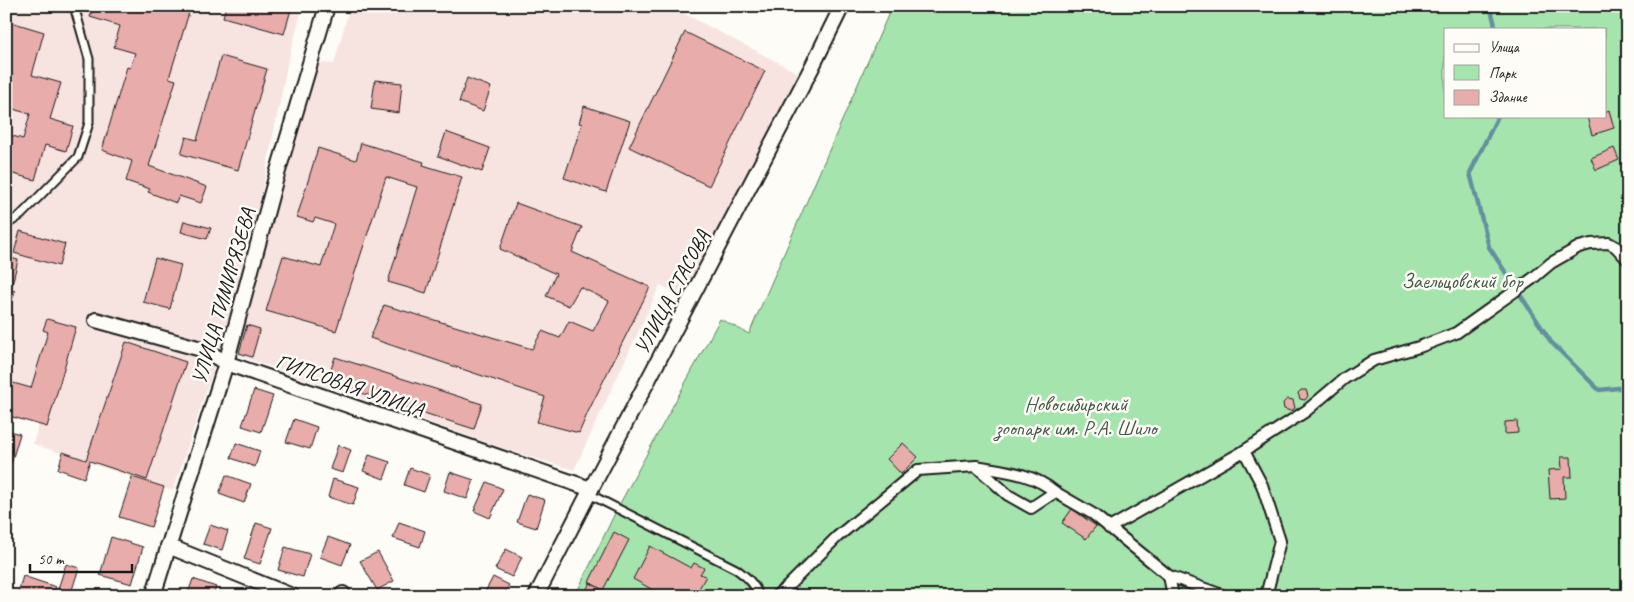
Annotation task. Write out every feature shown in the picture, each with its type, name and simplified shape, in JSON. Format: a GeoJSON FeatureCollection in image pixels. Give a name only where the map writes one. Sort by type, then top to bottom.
{"type":"FeatureCollection","features":[{"type":"Feature","properties":{"kind":"street","name":"УЛИЦА ТИМИРЯЗЕВА"},"geometry":{"type":"LineString","coordinates":[[153,596],[226,363],[280,164],[327,6]]}},
{"type":"Feature","properties":{"kind":"street","name":"УЛИЦА СТАСОВА"},"geometry":{"type":"LineString","coordinates":[[536,596],[842,6]]}},
{"type":"Feature","properties":{"kind":"street"},"geometry":{"type":"LineString","coordinates":[[1109,528],[1244,450],[1306,411],[1345,378],[1374,360],[1419,347],[1456,333],[1532,279],[1551,263],[1578,247],[1609,243],[1616,247],[1628,260]]}},
{"type":"Feature","properties":{"kind":"street","name":"ГИПСОВАЯ УЛИЦА"},"geometry":{"type":"LineString","coordinates":[[96,320],[204,350],[226,363],[590,491]]}},
{"type":"Feature","properties":{"kind":"street"},"geometry":{"type":"LineString","coordinates":[[1244,450],[1262,485],[1280,541],[1266,596]]}},
{"type":"Feature","properties":{"kind":"street"},"geometry":{"type":"LineString","coordinates":[[976,466],[1008,495],[1031,508],[1055,492]]}},
{"type":"Feature","properties":{"kind":"street"},"geometry":{"type":"LineString","coordinates":[[776,596],[837,537],[918,470],[976,466],[1025,475],[1046,484],[1055,492],[1093,514],[1169,576],[1225,596]]}},
{"type":"Feature","properties":{"kind":"street"},"geometry":{"type":"LineString","coordinates":[[168,546],[292,596]]}},
{"type":"Feature","properties":{"kind":"street"},"geometry":{"type":"LineString","coordinates":[[1169,576],[1173,596]]}},
{"type":"Feature","properties":{"kind":"lane"},"geometry":{"type":"LineString","coordinates":[[6,225],[21,215],[78,157],[89,122],[90,59],[74,6]]}},
{"type":"Feature","properties":{"kind":"lane"},"geometry":{"type":"LineString","coordinates":[[590,491],[736,569],[747,577],[756,588],[759,596]]}},
{"type":"Feature","properties":{"kind":"shaded area"},"geometry":{"type":"Polygon","coordinates":[[[6,6],[303,6],[288,61],[247,267],[173,491],[33,444],[38,425],[6,416],[6,6]]]}},
{"type":"Feature","properties":{"kind":"shaded area"},"geometry":{"type":"Polygon","coordinates":[[[350,6],[685,6],[683,13],[800,74],[686,297],[660,285],[574,470],[511,451],[237,355],[280,187],[307,92],[320,63],[334,64],[350,6]]]}},
{"type":"Feature","properties":{"kind":"green space"},"geometry":{"type":"Polygon","coordinates":[[[892,6],[1628,6],[1628,596],[575,596],[617,509],[720,319],[749,334],[892,6]]]}},
{"type":"Feature","properties":{"kind":"building"},"geometry":{"type":"Polygon","coordinates":[[[94,6],[191,6],[169,78],[176,80],[149,166],[207,187],[201,203],[179,196],[176,203],[148,192],[150,189],[126,181],[132,161],[102,150],[127,67],[130,68],[135,53],[114,47],[120,26],[90,17],[94,6]]]}},
{"type":"Feature","properties":{"kind":"building"},"geometry":{"type":"Polygon","coordinates":[[[226,6],[292,6],[284,34],[223,17],[226,6]]]}},
{"type":"Feature","properties":{"kind":"building"},"geometry":{"type":"Polygon","coordinates":[[[11,22],[44,32],[32,75],[61,83],[50,119],[73,126],[66,151],[45,145],[35,180],[10,173],[6,186],[6,134],[23,139],[30,114],[6,107],[6,39],[11,22]]]}},
{"type":"Feature","properties":{"kind":"building"},"geometry":{"type":"Polygon","coordinates":[[[685,32],[765,71],[709,186],[629,147],[685,32]]]}},
{"type":"Feature","properties":{"kind":"building"},"geometry":{"type":"Polygon","coordinates":[[[221,56],[267,69],[238,170],[181,154],[186,137],[197,140],[221,56]]]}},
{"type":"Feature","properties":{"kind":"building"},"geometry":{"type":"Polygon","coordinates":[[[467,78],[491,87],[483,111],[459,102],[467,78]]]}},
{"type":"Feature","properties":{"kind":"building"},"geometry":{"type":"Polygon","coordinates":[[[375,80],[402,83],[399,113],[371,109],[375,80]]]}},
{"type":"Feature","properties":{"kind":"building"},"geometry":{"type":"Polygon","coordinates":[[[584,106],[630,121],[606,192],[564,178],[582,124],[579,123],[584,106]]]}},
{"type":"Feature","properties":{"kind":"building"},"geometry":{"type":"Polygon","coordinates":[[[1609,110],[1614,128],[1592,135],[1587,118],[1606,118],[1606,112],[1609,110]]]}},
{"type":"Feature","properties":{"kind":"building"},"geometry":{"type":"Polygon","coordinates":[[[446,132],[490,148],[482,172],[438,156],[446,132]]]}},
{"type":"Feature","properties":{"kind":"building"},"geometry":{"type":"Polygon","coordinates":[[[361,143],[424,162],[423,165],[462,177],[426,293],[388,282],[417,187],[386,177],[336,331],[266,311],[283,256],[321,267],[334,224],[315,218],[313,222],[297,217],[318,148],[356,160],[361,143]]]}},
{"type":"Feature","properties":{"kind":"building"},"geometry":{"type":"Polygon","coordinates":[[[1614,148],[1619,160],[1596,170],[1591,158],[1614,148]]]}},
{"type":"Feature","properties":{"kind":"building"},"geometry":{"type":"Polygon","coordinates":[[[516,203],[582,227],[572,252],[650,287],[579,433],[537,422],[545,397],[370,338],[384,305],[532,349],[542,331],[560,338],[569,321],[593,331],[609,301],[580,287],[569,306],[546,296],[556,274],[500,249],[516,203]]]}},
{"type":"Feature","properties":{"kind":"building"},"geometry":{"type":"Polygon","coordinates":[[[184,221],[211,228],[207,239],[181,232],[184,221]]]}},
{"type":"Feature","properties":{"kind":"building"},"geometry":{"type":"Polygon","coordinates":[[[20,231],[65,244],[59,266],[14,253],[20,231]]]}},
{"type":"Feature","properties":{"kind":"building"},"geometry":{"type":"Polygon","coordinates":[[[6,257],[18,260],[12,285],[6,284],[6,257]]]}},
{"type":"Feature","properties":{"kind":"building"},"geometry":{"type":"Polygon","coordinates":[[[155,258],[181,265],[170,309],[143,302],[155,258]]]}},
{"type":"Feature","properties":{"kind":"building"},"geometry":{"type":"Polygon","coordinates":[[[6,289],[15,291],[6,321],[6,289]]]}},
{"type":"Feature","properties":{"kind":"building"},"geometry":{"type":"Polygon","coordinates":[[[47,319],[76,327],[47,427],[6,415],[6,381],[31,388],[48,332],[43,330],[47,319]]]}},
{"type":"Feature","properties":{"kind":"building"},"geometry":{"type":"Polygon","coordinates":[[[247,325],[260,329],[252,357],[239,353],[247,325]]]}},
{"type":"Feature","properties":{"kind":"building"},"geometry":{"type":"Polygon","coordinates":[[[126,342],[186,362],[147,480],[90,461],[84,478],[58,469],[63,452],[86,460],[126,342]]]}},
{"type":"Feature","properties":{"kind":"building"},"geometry":{"type":"Polygon","coordinates":[[[335,357],[482,404],[474,429],[327,382],[335,357]]]}},
{"type":"Feature","properties":{"kind":"building"},"geometry":{"type":"Polygon","coordinates":[[[254,390],[273,396],[261,432],[242,426],[254,390]]]}},
{"type":"Feature","properties":{"kind":"building"},"geometry":{"type":"Polygon","coordinates":[[[1301,390],[1306,390],[1308,396],[1305,400],[1300,399],[1298,393],[1301,390]]]}},
{"type":"Feature","properties":{"kind":"building"},"geometry":{"type":"Polygon","coordinates":[[[1287,399],[1293,400],[1295,408],[1291,411],[1284,409],[1283,403],[1287,399]]]}},
{"type":"Feature","properties":{"kind":"building"},"geometry":{"type":"Polygon","coordinates":[[[294,419],[317,427],[310,449],[286,442],[294,419]]]}},
{"type":"Feature","properties":{"kind":"building"},"geometry":{"type":"Polygon","coordinates":[[[1517,421],[1518,433],[1505,434],[1505,422],[1517,421]]]}},
{"type":"Feature","properties":{"kind":"building"},"geometry":{"type":"Polygon","coordinates":[[[6,430],[20,434],[11,464],[6,463],[6,430]]]}},
{"type":"Feature","properties":{"kind":"building"},"geometry":{"type":"Polygon","coordinates":[[[236,443],[260,451],[255,467],[231,458],[236,443]]]}},
{"type":"Feature","properties":{"kind":"building"},"geometry":{"type":"Polygon","coordinates":[[[903,443],[918,457],[901,474],[887,459],[903,443]]]}},
{"type":"Feature","properties":{"kind":"building"},"geometry":{"type":"Polygon","coordinates":[[[338,445],[351,450],[343,473],[330,469],[338,445]]]}},
{"type":"Feature","properties":{"kind":"building"},"geometry":{"type":"Polygon","coordinates":[[[369,455],[390,462],[384,479],[363,471],[369,455]]]}},
{"type":"Feature","properties":{"kind":"building"},"geometry":{"type":"Polygon","coordinates":[[[1561,457],[1571,457],[1572,477],[1564,477],[1565,498],[1550,499],[1548,470],[1562,469],[1561,457]]]}},
{"type":"Feature","properties":{"kind":"building"},"geometry":{"type":"Polygon","coordinates":[[[410,468],[430,475],[424,492],[404,485],[410,468]]]}},
{"type":"Feature","properties":{"kind":"building"},"geometry":{"type":"Polygon","coordinates":[[[450,472],[474,480],[467,499],[444,491],[450,472]]]}},
{"type":"Feature","properties":{"kind":"building"},"geometry":{"type":"Polygon","coordinates":[[[226,475],[251,484],[244,503],[219,494],[226,475]]]}},
{"type":"Feature","properties":{"kind":"building"},"geometry":{"type":"Polygon","coordinates":[[[132,477],[164,487],[151,527],[119,517],[132,477]]]}},
{"type":"Feature","properties":{"kind":"building"},"geometry":{"type":"Polygon","coordinates":[[[333,479],[359,487],[353,505],[328,497],[333,479]]]}},
{"type":"Feature","properties":{"kind":"building"},"geometry":{"type":"Polygon","coordinates":[[[487,482],[503,489],[490,518],[474,511],[487,482]]]}},
{"type":"Feature","properties":{"kind":"building"},"geometry":{"type":"Polygon","coordinates":[[[527,494],[545,500],[536,528],[517,522],[527,494]]]}},
{"type":"Feature","properties":{"kind":"building"},"geometry":{"type":"Polygon","coordinates":[[[1072,509],[1096,526],[1086,539],[1062,523],[1072,509]]]}},
{"type":"Feature","properties":{"kind":"building"},"geometry":{"type":"Polygon","coordinates":[[[399,522],[425,531],[420,547],[393,538],[399,522]]]}},
{"type":"Feature","properties":{"kind":"building"},"geometry":{"type":"Polygon","coordinates":[[[256,523],[272,528],[260,564],[244,559],[256,523]]]}},
{"type":"Feature","properties":{"kind":"building"},"geometry":{"type":"Polygon","coordinates":[[[210,525],[228,531],[222,550],[203,544],[210,525]]]}},
{"type":"Feature","properties":{"kind":"building"},"geometry":{"type":"Polygon","coordinates":[[[614,532],[629,540],[603,590],[589,582],[614,532]]]}},
{"type":"Feature","properties":{"kind":"building"},"geometry":{"type":"Polygon","coordinates":[[[111,537],[143,547],[132,584],[100,575],[111,537]]]}},
{"type":"Feature","properties":{"kind":"building"},"geometry":{"type":"Polygon","coordinates":[[[328,537],[350,545],[342,565],[320,557],[328,537]]]}},
{"type":"Feature","properties":{"kind":"building"},"geometry":{"type":"Polygon","coordinates":[[[650,546],[691,568],[694,563],[704,568],[700,574],[706,576],[695,596],[664,596],[633,579],[650,546]]]}},
{"type":"Feature","properties":{"kind":"building"},"geometry":{"type":"Polygon","coordinates":[[[285,547],[310,554],[303,577],[278,570],[285,547]]]}},
{"type":"Feature","properties":{"kind":"building"},"geometry":{"type":"Polygon","coordinates":[[[506,549],[522,557],[512,577],[495,569],[506,549]]]}},
{"type":"Feature","properties":{"kind":"building"},"geometry":{"type":"Polygon","coordinates":[[[378,552],[394,581],[377,590],[360,561],[378,552]]]}},
{"type":"Feature","properties":{"kind":"building"},"geometry":{"type":"Polygon","coordinates":[[[66,564],[79,568],[71,593],[58,589],[66,564]]]}},
{"type":"Feature","properties":{"kind":"building"},"geometry":{"type":"Polygon","coordinates":[[[23,576],[56,587],[53,596],[17,596],[23,576]]]}},
{"type":"Feature","properties":{"kind":"building"},"geometry":{"type":"Polygon","coordinates":[[[493,577],[509,585],[503,596],[483,596],[493,577]]]}},
{"type":"Feature","properties":{"kind":"building"},"geometry":{"type":"Polygon","coordinates":[[[193,579],[216,587],[213,596],[187,596],[193,579]]]}},
{"type":"Feature","properties":{"kind":"building"},"geometry":{"type":"Polygon","coordinates":[[[590,583],[614,596],[583,596],[590,583]]]}},
{"type":"Feature","properties":{"kind":"waterway"},"geometry":{"type":"LineString","coordinates":[[1490,6],[1496,28]]}},
{"type":"Feature","properties":{"kind":"waterway"},"geometry":{"type":"LineString","coordinates":[[1497,118],[1470,173],[1489,247],[1551,342],[1599,390],[1628,387]]}},
{"type":"Feature","properties":{"kind":"park label","name":"Заельцовский бор"},"geometry":{"type":"Point","coordinates":[1462,281]}},
{"type":"Feature","properties":{"kind":"park label","name":"Новосибирский зоопарк им. Р.А. Шило"},"geometry":{"type":"Point","coordinates":[1076,416]}}]}
